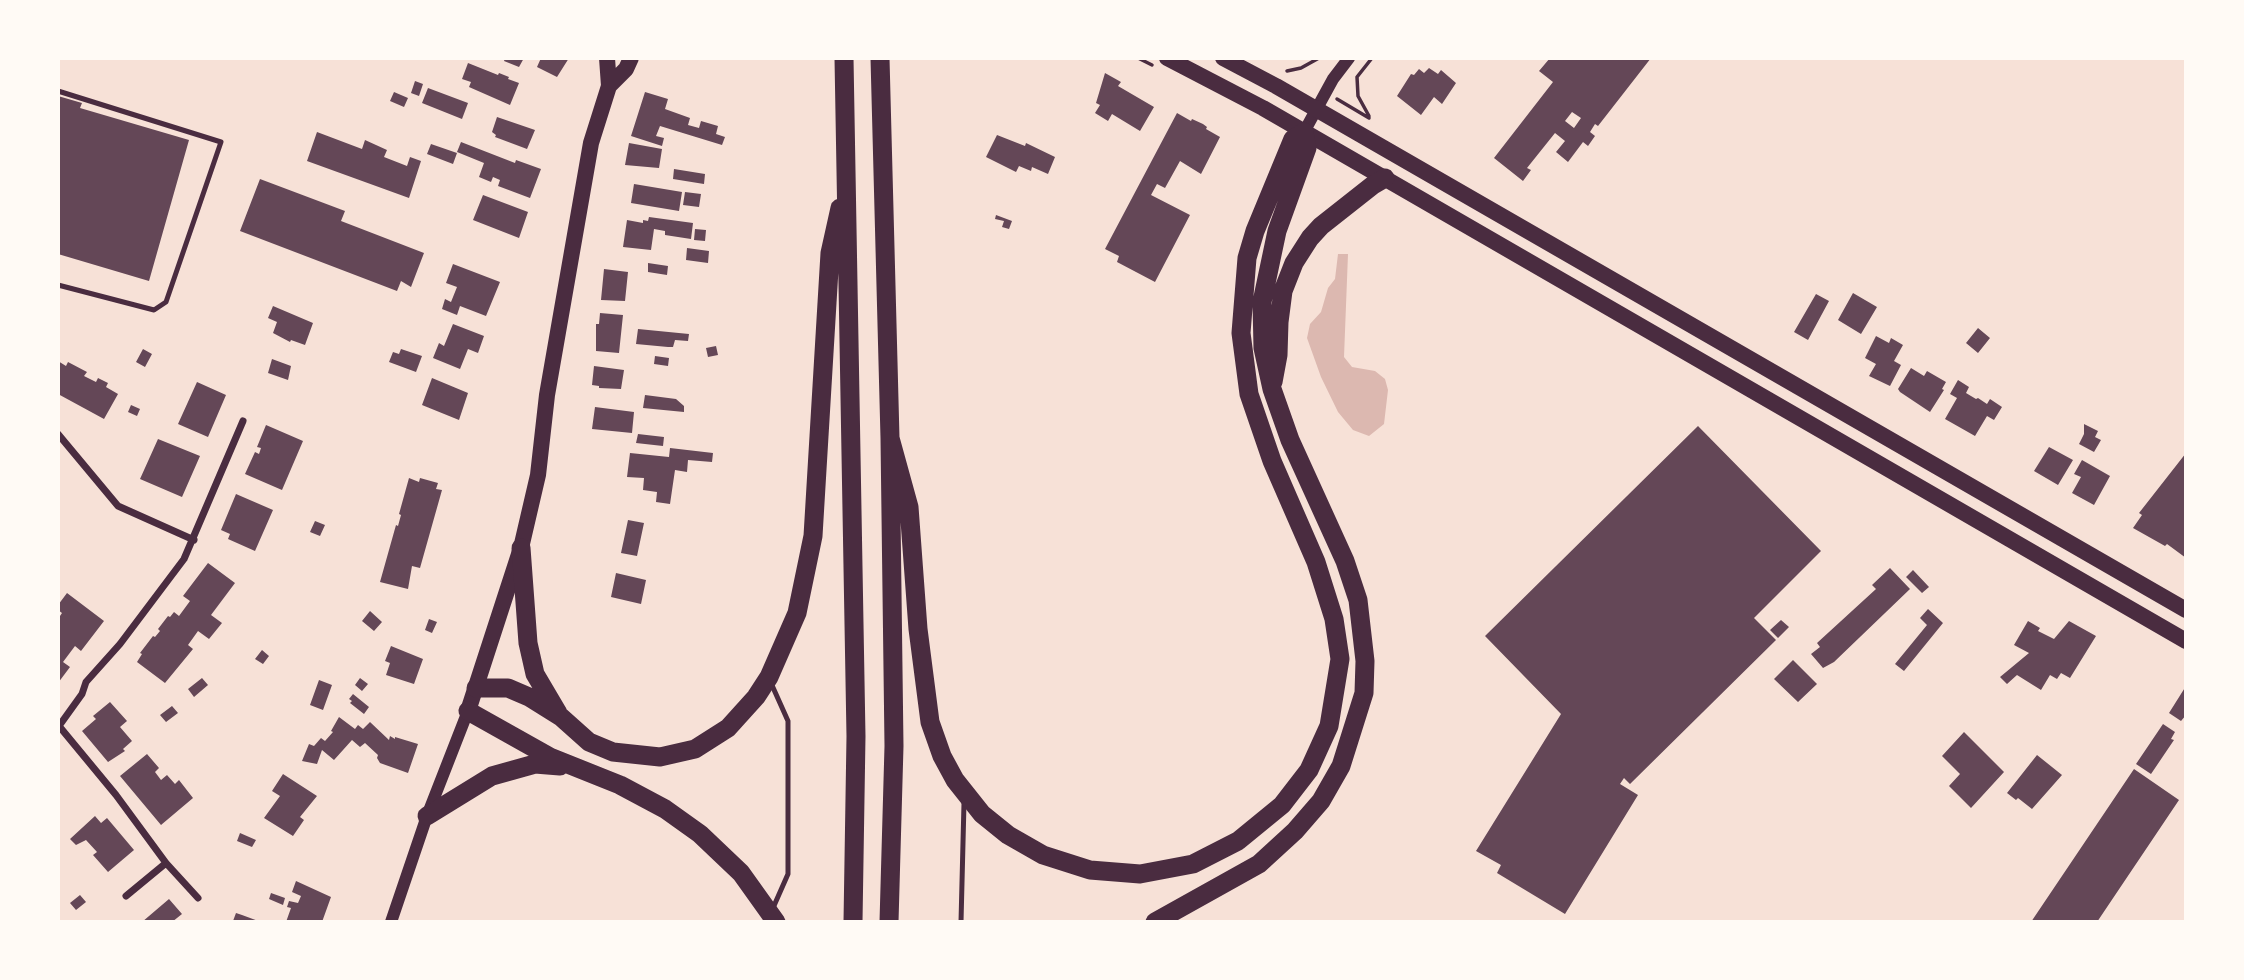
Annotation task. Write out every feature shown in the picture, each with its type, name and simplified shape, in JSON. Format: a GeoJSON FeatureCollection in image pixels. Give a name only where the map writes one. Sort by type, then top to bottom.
{"type":"FeatureCollection","features":[{"type":"Feature","properties":{"kind":"highway"},"geometry":{"type":"LineString","coordinates":[[844,58],[856,736],[853,922]]}},
{"type":"Feature","properties":{"kind":"highway"},"geometry":{"type":"LineString","coordinates":[[880,58],[890,438],[894,746],[889,922]]}},
{"type":"Feature","properties":{"kind":"highway"},"geometry":{"type":"LineString","coordinates":[[890,438],[909,508],[918,628],[930,722],[942,756],[965,794],[982,814],[1008,835],[1043,855],[1090,870],[1140,874],[1193,864],[1238,841],[1282,805],[1309,770],[1329,726],[1340,659],[1339,638],[1316,562],[1272,461],[1249,394],[1241,333],[1247,258],[1255,231],[1293,139],[1304,132],[1307,148],[1277,231],[1262,302],[1263,348],[1272,389],[1290,439],[1345,561],[1358,600],[1365,661],[1364,693],[1341,766],[1321,801],[1295,831],[1259,864],[1155,922]]}},
{"type":"Feature","properties":{"kind":"highway"},"geometry":{"type":"LineString","coordinates":[[476,688],[509,688],[529,697],[561,717],[589,742],[613,752],[660,757],[695,749],[729,728],[756,697],[769,677],[797,613],[813,536],[830,253],[846,176]]}},
{"type":"Feature","properties":{"kind":"highway"},"geometry":{"type":"LineString","coordinates":[[1272,389],[1278,355],[1283,291],[1294,263],[1321,226],[1385,178]]}},
{"type":"Feature","properties":{"kind":"highway"},"geometry":{"type":"LineString","coordinates":[[521,548],[528,643],[535,674],[561,717]]}},
{"type":"Feature","properties":{"kind":"highway"},"geometry":{"type":"LineString","coordinates":[[468,711],[550,757],[620,785],[665,809],[700,834],[741,873],[773,917]]}},
{"type":"Feature","properties":{"kind":"highway"},"geometry":{"type":"LineString","coordinates":[[427,816],[492,776],[535,764],[576,767]]}},
{"type":"Feature","properties":{"kind":"main road"},"geometry":{"type":"LineString","coordinates":[[468,711],[521,548],[538,475],[547,395],[591,143],[609,86],[605,62],[607,58]]}},
{"type":"Feature","properties":{"kind":"main road"},"geometry":{"type":"LineString","coordinates":[[609,86],[626,69],[631,58]]}},
{"type":"Feature","properties":{"kind":"main road"},"geometry":{"type":"LineString","coordinates":[[1167,58],[1385,178],[2186,641]]}},
{"type":"Feature","properties":{"kind":"main road"},"geometry":{"type":"LineString","coordinates":[[1223,58],[2186,610]]}},
{"type":"Feature","properties":{"kind":"main road"},"geometry":{"type":"LineString","coordinates":[[1674,344],[1686,323]]}},
{"type":"Feature","properties":{"kind":"main road"},"geometry":{"type":"LineString","coordinates":[[2021,544],[2033,522]]}},
{"type":"Feature","properties":{"kind":"street"},"geometry":{"type":"LineString","coordinates":[[1304,132],[1333,79],[1349,58]]}},
{"type":"Feature","properties":{"kind":"street"},"geometry":{"type":"LineString","coordinates":[[198,898],[166,863],[59,726],[82,694],[86,682],[120,644],[184,559],[243,421]]}},
{"type":"Feature","properties":{"kind":"street"},"geometry":{"type":"LineString","coordinates":[[58,434],[118,506],[194,540]]}},
{"type":"Feature","properties":{"kind":"street"},"geometry":{"type":"LineString","coordinates":[[391,922],[427,816],[468,711]]}},
{"type":"Feature","properties":{"kind":"street"},"geometry":{"type":"LineString","coordinates":[[126,895],[166,863]]}},
{"type":"Feature","properties":{"kind":"lane"},"geometry":{"type":"LineString","coordinates":[[58,91],[221,142],[166,302],[153,310],[58,285]]}},
{"type":"Feature","properties":{"kind":"lane"},"geometry":{"type":"LineString","coordinates":[[769,677],[788,721],[788,874],[773,917]]}},
{"type":"Feature","properties":{"kind":"lane"},"geometry":{"type":"LineString","coordinates":[[961,922],[965,794]]}},
{"type":"Feature","properties":{"kind":"path"},"geometry":{"type":"LineString","coordinates":[[1287,71],[1301,68],[1319,58]]}},
{"type":"Feature","properties":{"kind":"path"},"geometry":{"type":"LineString","coordinates":[[1351,107],[1370,118],[1358,96],[1357,77],[1372,58]]}},
{"type":"Feature","properties":{"kind":"shaded area"},"geometry":{"type":"Polygon","coordinates":[[[1338,254],[1348,254],[1344,357],[1352,367],[1375,371],[1385,379],[1388,390],[1384,424],[1369,436],[1353,430],[1338,412],[1321,377],[1307,338],[1310,324],[1321,312],[1328,288],[1335,279],[1338,254]]]}},
{"type":"Feature","properties":{"kind":"building"},"geometry":{"type":"Polygon","coordinates":[[[505,58],[524,58],[519,67],[504,61],[505,58]]]}},
{"type":"Feature","properties":{"kind":"building"},"geometry":{"type":"Polygon","coordinates":[[[541,58],[569,58],[557,77],[537,67],[541,58]]]}},
{"type":"Feature","properties":{"kind":"building"},"geometry":{"type":"Polygon","coordinates":[[[1550,58],[1651,58],[1598,126],[1595,124],[1590,132],[1595,136],[1588,146],[1583,142],[1568,162],[1556,152],[1565,141],[1555,133],[1527,168],[1531,170],[1523,181],[1494,158],[1553,82],[1539,71],[1550,58]],[[1572,112],[1565,121],[1574,128],[1581,118],[1572,112]]]}},
{"type":"Feature","properties":{"kind":"building"},"geometry":{"type":"Polygon","coordinates":[[[468,63],[519,83],[510,105],[469,87],[471,82],[462,79],[468,63]]]}},
{"type":"Feature","properties":{"kind":"building"},"geometry":{"type":"Polygon","coordinates":[[[1429,68],[1438,74],[1441,70],[1456,83],[1442,104],[1434,97],[1421,115],[1397,96],[1411,74],[1414,75],[1419,69],[1424,73],[1429,68]]]}},
{"type":"Feature","properties":{"kind":"building"},"geometry":{"type":"Polygon","coordinates":[[[1105,73],[1121,82],[1118,86],[1154,107],[1140,131],[1112,114],[1108,121],[1095,113],[1100,105],[1096,103],[1105,73]]]}},
{"type":"Feature","properties":{"kind":"building"},"geometry":{"type":"Polygon","coordinates":[[[415,81],[423,84],[419,96],[411,93],[415,81]]]}},
{"type":"Feature","properties":{"kind":"building"},"geometry":{"type":"Polygon","coordinates":[[[428,88],[468,103],[462,119],[422,103],[428,88]]]}},
{"type":"Feature","properties":{"kind":"building"},"geometry":{"type":"Polygon","coordinates":[[[394,92],[408,98],[404,107],[390,101],[394,92]]]}},
{"type":"Feature","properties":{"kind":"building"},"geometry":{"type":"Polygon","coordinates":[[[645,92],[668,99],[665,109],[690,118],[688,125],[699,128],[701,121],[718,126],[716,134],[725,137],[722,145],[660,126],[656,136],[664,138],[662,146],[631,136],[645,92]]]}},
{"type":"Feature","properties":{"kind":"building"},"geometry":{"type":"Polygon","coordinates":[[[58,96],[82,103],[80,108],[189,140],[149,281],[58,254],[58,96]]]}},
{"type":"Feature","properties":{"kind":"building"},"geometry":{"type":"Polygon","coordinates":[[[1177,113],[1203,124],[1206,129],[1220,137],[1201,174],[1180,161],[1165,188],[1157,184],[1151,195],[1190,215],[1155,282],[1117,262],[1119,256],[1105,249],[1177,113]]]}},
{"type":"Feature","properties":{"kind":"building"},"geometry":{"type":"Polygon","coordinates":[[[497,117],[535,130],[527,149],[495,137],[492,132],[497,117]]]}},
{"type":"Feature","properties":{"kind":"building"},"geometry":{"type":"Polygon","coordinates":[[[317,132],[362,149],[365,140],[387,150],[384,157],[407,166],[410,157],[421,161],[409,198],[307,161],[317,132]]]}},
{"type":"Feature","properties":{"kind":"building"},"geometry":{"type":"Polygon","coordinates":[[[997,135],[1025,146],[1026,143],[1055,157],[1048,174],[1032,167],[1031,171],[1019,166],[1016,172],[986,157],[997,135]]]}},
{"type":"Feature","properties":{"kind":"building"},"geometry":{"type":"Polygon","coordinates":[[[461,142],[515,163],[516,160],[541,169],[530,198],[498,186],[500,180],[493,177],[491,182],[479,177],[484,163],[457,152],[461,142]]]}},
{"type":"Feature","properties":{"kind":"building"},"geometry":{"type":"Polygon","coordinates":[[[629,143],[662,149],[659,168],[625,165],[629,143]]]}},
{"type":"Feature","properties":{"kind":"building"},"geometry":{"type":"Polygon","coordinates":[[[431,144],[457,153],[453,164],[427,154],[431,144]]]}},
{"type":"Feature","properties":{"kind":"building"},"geometry":{"type":"Polygon","coordinates":[[[674,169],[705,174],[704,184],[673,179],[674,169]]]}},
{"type":"Feature","properties":{"kind":"building"},"geometry":{"type":"Polygon","coordinates":[[[260,179],[345,211],[341,221],[424,253],[411,287],[401,281],[397,291],[240,231],[260,179]]]}},
{"type":"Feature","properties":{"kind":"building"},"geometry":{"type":"Polygon","coordinates":[[[634,184],[682,192],[679,211],[631,203],[634,184]]]}},
{"type":"Feature","properties":{"kind":"building"},"geometry":{"type":"Polygon","coordinates":[[[685,192],[701,194],[699,207],[683,205],[685,192]]]}},
{"type":"Feature","properties":{"kind":"building"},"geometry":{"type":"Polygon","coordinates":[[[483,195],[528,212],[519,238],[473,220],[483,195]]]}},
{"type":"Feature","properties":{"kind":"building"},"geometry":{"type":"Polygon","coordinates":[[[996,215],[1012,221],[1009,229],[1002,227],[1004,221],[995,219],[996,215]]]}},
{"type":"Feature","properties":{"kind":"building"},"geometry":{"type":"Polygon","coordinates":[[[649,217],[693,223],[691,239],[665,235],[665,231],[654,229],[651,250],[623,247],[627,220],[643,223],[643,220],[648,221],[649,217]]]}},
{"type":"Feature","properties":{"kind":"building"},"geometry":{"type":"Polygon","coordinates":[[[695,229],[706,230],[705,241],[694,240],[695,229]]]}},
{"type":"Feature","properties":{"kind":"building"},"geometry":{"type":"Polygon","coordinates":[[[687,248],[709,251],[708,263],[686,260],[687,248]]]}},
{"type":"Feature","properties":{"kind":"building"},"geometry":{"type":"Polygon","coordinates":[[[648,263],[668,266],[667,275],[648,272],[648,263]]]}},
{"type":"Feature","properties":{"kind":"building"},"geometry":{"type":"Polygon","coordinates":[[[453,264],[500,282],[486,316],[460,306],[457,315],[442,309],[445,299],[451,302],[457,287],[446,283],[453,264]]]}},
{"type":"Feature","properties":{"kind":"building"},"geometry":{"type":"Polygon","coordinates":[[[604,269],[628,272],[625,301],[601,300],[604,269]]]}},
{"type":"Feature","properties":{"kind":"building"},"geometry":{"type":"Polygon","coordinates":[[[1853,293],[1877,307],[1861,334],[1838,320],[1853,293]]]}},
{"type":"Feature","properties":{"kind":"building"},"geometry":{"type":"Polygon","coordinates":[[[1816,294],[1829,301],[1808,340],[1794,332],[1816,294]]]}},
{"type":"Feature","properties":{"kind":"building"},"geometry":{"type":"Polygon","coordinates":[[[273,306],[313,323],[305,345],[291,340],[290,342],[273,333],[277,322],[268,318],[273,306]]]}},
{"type":"Feature","properties":{"kind":"building"},"geometry":{"type":"Polygon","coordinates":[[[600,313],[623,315],[619,353],[596,351],[596,324],[599,324],[600,313]]]}},
{"type":"Feature","properties":{"kind":"building"},"geometry":{"type":"Polygon","coordinates":[[[453,324],[484,336],[478,353],[468,349],[460,369],[433,358],[439,343],[444,346],[453,324]]]}},
{"type":"Feature","properties":{"kind":"building"},"geometry":{"type":"Polygon","coordinates":[[[1978,328],[1990,338],[1978,353],[1966,343],[1978,328]]]}},
{"type":"Feature","properties":{"kind":"building"},"geometry":{"type":"Polygon","coordinates":[[[638,329],[689,334],[688,341],[675,340],[673,347],[636,344],[638,329]]]}},
{"type":"Feature","properties":{"kind":"building"},"geometry":{"type":"Polygon","coordinates":[[[1876,336],[1889,343],[1891,338],[1903,345],[1894,361],[1901,365],[1890,386],[1869,376],[1876,364],[1865,358],[1876,336]]]}},
{"type":"Feature","properties":{"kind":"building"},"geometry":{"type":"Polygon","coordinates":[[[716,346],[718,355],[708,357],[706,348],[716,346]]]}},
{"type":"Feature","properties":{"kind":"building"},"geometry":{"type":"Polygon","coordinates":[[[143,349],[152,354],[145,367],[136,362],[143,349]]]}},
{"type":"Feature","properties":{"kind":"building"},"geometry":{"type":"Polygon","coordinates":[[[401,349],[422,356],[416,372],[389,362],[393,352],[399,354],[401,349]]]}},
{"type":"Feature","properties":{"kind":"building"},"geometry":{"type":"Polygon","coordinates":[[[655,356],[669,358],[668,366],[654,364],[655,356]]]}},
{"type":"Feature","properties":{"kind":"building"},"geometry":{"type":"Polygon","coordinates":[[[272,359],[291,366],[288,380],[268,373],[272,359]]]}},
{"type":"Feature","properties":{"kind":"building"},"geometry":{"type":"Polygon","coordinates":[[[58,361],[66,366],[68,362],[87,372],[84,376],[96,382],[98,378],[108,383],[106,387],[118,394],[104,419],[58,394],[58,361]]]}},
{"type":"Feature","properties":{"kind":"building"},"geometry":{"type":"Polygon","coordinates":[[[594,366],[624,370],[621,389],[592,385],[594,366]]]}},
{"type":"Feature","properties":{"kind":"building"},"geometry":{"type":"Polygon","coordinates":[[[1911,368],[1924,376],[1927,371],[1946,382],[1930,412],[1898,389],[1911,368]]]}},
{"type":"Feature","properties":{"kind":"building"},"geometry":{"type":"Polygon","coordinates":[[[432,378],[468,393],[459,420],[422,405],[432,378]]]}},
{"type":"Feature","properties":{"kind":"building"},"geometry":{"type":"Polygon","coordinates":[[[1958,380],[1969,387],[1966,393],[1987,404],[1990,399],[2002,407],[1994,420],[1987,416],[1975,436],[1945,419],[1957,398],[1950,394],[1958,380]]]}},
{"type":"Feature","properties":{"kind":"building"},"geometry":{"type":"Polygon","coordinates":[[[197,382],[226,395],[208,437],[178,424],[197,382]]]}},
{"type":"Feature","properties":{"kind":"building"},"geometry":{"type":"Polygon","coordinates":[[[645,395],[676,399],[684,406],[684,412],[643,408],[645,395]]]}},
{"type":"Feature","properties":{"kind":"building"},"geometry":{"type":"Polygon","coordinates":[[[131,405],[140,409],[137,416],[128,412],[131,405]]]}},
{"type":"Feature","properties":{"kind":"building"},"geometry":{"type":"Polygon","coordinates":[[[595,407],[634,412],[632,433],[592,429],[595,407]]]}},
{"type":"Feature","properties":{"kind":"building"},"geometry":{"type":"Polygon","coordinates":[[[2084,424],[2098,431],[2095,437],[2101,440],[2094,452],[2079,444],[2084,434],[2084,424]]]}},
{"type":"Feature","properties":{"kind":"building"},"geometry":{"type":"Polygon","coordinates":[[[266,425],[303,441],[282,490],[245,474],[255,452],[259,454],[261,448],[257,447],[266,425]]]}},
{"type":"Feature","properties":{"kind":"building"},"geometry":{"type":"Polygon","coordinates":[[[1698,426],[1821,551],[1754,618],[1776,640],[1630,784],[1624,778],[1620,784],[1638,795],[1565,914],[1497,873],[1501,865],[1476,851],[1561,714],[1485,636],[1698,426]]]}},
{"type":"Feature","properties":{"kind":"building"},"geometry":{"type":"Polygon","coordinates":[[[638,434],[664,437],[663,446],[636,443],[638,434]]]}},
{"type":"Feature","properties":{"kind":"building"},"geometry":{"type":"Polygon","coordinates":[[[158,439],[200,456],[182,497],[140,479],[158,439]]]}},
{"type":"Feature","properties":{"kind":"building"},"geometry":{"type":"Polygon","coordinates":[[[2049,447],[2073,460],[2058,485],[2034,471],[2049,447]]]}},
{"type":"Feature","properties":{"kind":"building"},"geometry":{"type":"Polygon","coordinates":[[[670,448],[713,453],[712,462],[688,460],[687,472],[675,470],[670,504],[656,502],[657,492],[643,490],[644,478],[627,477],[630,453],[669,457],[670,448]]]}},
{"type":"Feature","properties":{"kind":"building"},"geometry":{"type":"Polygon","coordinates":[[[2186,453],[2186,558],[2167,544],[2165,546],[2133,528],[2142,515],[2139,513],[2186,453]]]}},
{"type":"Feature","properties":{"kind":"building"},"geometry":{"type":"Polygon","coordinates":[[[2082,460],[2110,476],[2094,505],[2072,493],[2081,477],[2074,474],[2082,460]]]}},
{"type":"Feature","properties":{"kind":"building"},"geometry":{"type":"Polygon","coordinates":[[[409,478],[419,482],[420,478],[438,483],[436,489],[442,490],[420,568],[412,566],[408,589],[380,582],[396,525],[398,526],[409,478]]]}},
{"type":"Feature","properties":{"kind":"building"},"geometry":{"type":"Polygon","coordinates":[[[236,494],[273,510],[255,551],[228,539],[230,534],[221,530],[236,494]]]}},
{"type":"Feature","properties":{"kind":"building"},"geometry":{"type":"Polygon","coordinates":[[[628,520],[644,523],[637,556],[621,553],[628,520]]]}},
{"type":"Feature","properties":{"kind":"building"},"geometry":{"type":"Polygon","coordinates":[[[315,521],[325,525],[320,536],[310,532],[315,521]]]}},
{"type":"Feature","properties":{"kind":"building"},"geometry":{"type":"Polygon","coordinates":[[[208,563],[235,583],[211,615],[222,623],[209,639],[198,631],[188,645],[193,649],[165,683],[137,662],[142,654],[140,653],[160,631],[158,629],[168,616],[174,612],[179,616],[190,601],[183,596],[208,563]]]}},
{"type":"Feature","properties":{"kind":"building"},"geometry":{"type":"Polygon","coordinates":[[[1890,568],[1910,589],[1834,662],[1823,668],[1811,654],[1820,647],[1817,643],[1876,589],[1872,585],[1890,568]]]}},
{"type":"Feature","properties":{"kind":"building"},"geometry":{"type":"Polygon","coordinates":[[[1913,570],[1929,587],[1922,593],[1906,577],[1913,570]]]}},
{"type":"Feature","properties":{"kind":"building"},"geometry":{"type":"Polygon","coordinates":[[[616,573],[646,580],[641,604],[611,597],[616,573]]]}},
{"type":"Feature","properties":{"kind":"building"},"geometry":{"type":"Polygon","coordinates":[[[67,593],[104,621],[81,651],[75,646],[63,662],[70,667],[58,683],[58,619],[62,613],[58,610],[58,605],[67,593]]]}},
{"type":"Feature","properties":{"kind":"building"},"geometry":{"type":"Polygon","coordinates":[[[1928,609],[1943,623],[1904,671],[1895,664],[1927,625],[1920,618],[1928,609]]]}},
{"type":"Feature","properties":{"kind":"building"},"geometry":{"type":"Polygon","coordinates":[[[370,611],[382,622],[374,631],[362,621],[370,611]]]}},
{"type":"Feature","properties":{"kind":"building"},"geometry":{"type":"Polygon","coordinates":[[[429,619],[437,622],[432,633],[425,630],[429,619]]]}},
{"type":"Feature","properties":{"kind":"building"},"geometry":{"type":"Polygon","coordinates":[[[1781,620],[1789,627],[1778,638],[1770,630],[1781,620]]]}},
{"type":"Feature","properties":{"kind":"building"},"geometry":{"type":"Polygon","coordinates":[[[2028,621],[2040,628],[2038,631],[2054,639],[2069,621],[2096,636],[2070,678],[2061,673],[2057,679],[2050,675],[2041,690],[2017,675],[2007,684],[2000,677],[2029,653],[2014,645],[2028,621]]]}},
{"type":"Feature","properties":{"kind":"building"},"geometry":{"type":"Polygon","coordinates":[[[391,646],[423,659],[414,684],[386,675],[390,663],[385,661],[391,646]]]}},
{"type":"Feature","properties":{"kind":"building"},"geometry":{"type":"Polygon","coordinates":[[[262,650],[269,656],[263,664],[255,659],[262,650]]]}},
{"type":"Feature","properties":{"kind":"building"},"geometry":{"type":"Polygon","coordinates":[[[1793,660],[1817,684],[1798,702],[1774,679],[1793,660]]]}},
{"type":"Feature","properties":{"kind":"building"},"geometry":{"type":"Polygon","coordinates":[[[202,678],[208,685],[194,697],[188,689],[202,678]]]}},
{"type":"Feature","properties":{"kind":"building"},"geometry":{"type":"Polygon","coordinates":[[[360,678],[368,684],[362,691],[355,685],[360,678]]]}},
{"type":"Feature","properties":{"kind":"building"},"geometry":{"type":"Polygon","coordinates":[[[319,680],[332,685],[323,710],[310,705],[319,680]]]}},
{"type":"Feature","properties":{"kind":"building"},"geometry":{"type":"Polygon","coordinates":[[[2186,686],[2186,715],[2181,721],[2169,713],[2186,686]]]}},
{"type":"Feature","properties":{"kind":"building"},"geometry":{"type":"Polygon","coordinates":[[[353,694],[369,707],[364,714],[350,703],[352,701],[349,699],[353,694]]]}},
{"type":"Feature","properties":{"kind":"building"},"geometry":{"type":"Polygon","coordinates":[[[110,702],[127,721],[120,727],[132,741],[123,749],[125,751],[108,762],[82,731],[96,719],[93,716],[110,702]]]}},
{"type":"Feature","properties":{"kind":"building"},"geometry":{"type":"Polygon","coordinates":[[[172,706],[178,713],[166,722],[160,715],[172,706]]]}},
{"type":"Feature","properties":{"kind":"building"},"geometry":{"type":"Polygon","coordinates":[[[339,717],[355,729],[358,725],[363,729],[370,722],[389,740],[390,736],[418,744],[408,773],[380,763],[378,755],[365,743],[360,747],[352,740],[334,760],[322,750],[317,764],[302,761],[309,744],[314,746],[321,738],[325,741],[333,732],[331,731],[339,717]]]}},
{"type":"Feature","properties":{"kind":"building"},"geometry":{"type":"Polygon","coordinates":[[[2163,724],[2175,732],[2171,739],[2174,740],[2151,774],[2136,764],[2163,724]]]}},
{"type":"Feature","properties":{"kind":"building"},"geometry":{"type":"Polygon","coordinates":[[[1964,732],[2004,772],[1971,808],[1949,786],[1960,774],[1942,756],[1964,732]]]}},
{"type":"Feature","properties":{"kind":"building"},"geometry":{"type":"Polygon","coordinates":[[[147,754],[159,768],[155,772],[161,780],[167,775],[175,784],[179,780],[193,798],[161,825],[120,776],[147,754]]]}},
{"type":"Feature","properties":{"kind":"building"},"geometry":{"type":"Polygon","coordinates":[[[2037,755],[2062,775],[2032,809],[2007,793],[2037,755]]]}},
{"type":"Feature","properties":{"kind":"building"},"geometry":{"type":"Polygon","coordinates":[[[2134,769],[2179,800],[2097,922],[2031,922],[2134,769]]]}},
{"type":"Feature","properties":{"kind":"building"},"geometry":{"type":"Polygon","coordinates":[[[283,774],[317,796],[300,817],[304,820],[293,836],[264,818],[280,796],[272,791],[283,774]]]}},
{"type":"Feature","properties":{"kind":"building"},"geometry":{"type":"Polygon","coordinates":[[[95,816],[101,823],[107,818],[134,850],[108,872],[93,855],[97,852],[86,840],[76,845],[70,839],[95,816]]]}},
{"type":"Feature","properties":{"kind":"building"},"geometry":{"type":"Polygon","coordinates":[[[240,833],[256,840],[252,847],[237,841],[240,833]]]}},
{"type":"Feature","properties":{"kind":"building"},"geometry":{"type":"Polygon","coordinates":[[[296,881],[331,897],[322,922],[286,922],[291,908],[287,907],[289,901],[298,903],[301,896],[292,892],[296,881]]]}},
{"type":"Feature","properties":{"kind":"building"},"geometry":{"type":"Polygon","coordinates":[[[271,893],[285,898],[283,905],[269,899],[271,893]]]}},
{"type":"Feature","properties":{"kind":"building"},"geometry":{"type":"Polygon","coordinates":[[[80,895],[86,902],[76,910],[70,903],[80,895]]]}},
{"type":"Feature","properties":{"kind":"building"},"geometry":{"type":"Polygon","coordinates":[[[169,899],[182,914],[172,922],[142,922],[169,899]]]}},
{"type":"Feature","properties":{"kind":"building"},"geometry":{"type":"Polygon","coordinates":[[[236,913],[242,915],[261,922],[233,921],[236,913]]]}}]}
